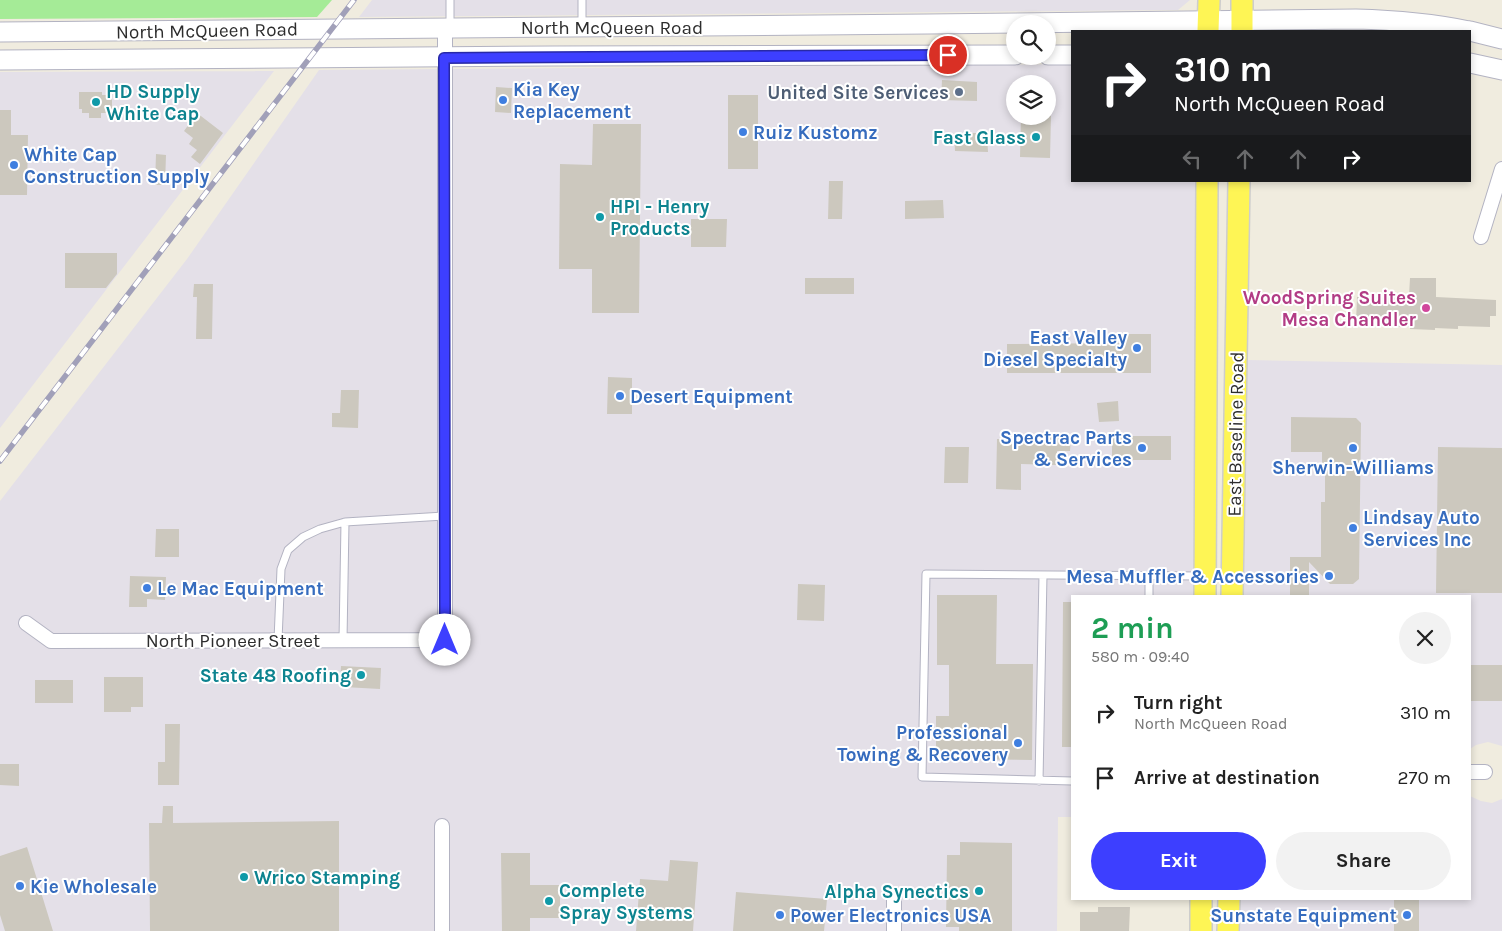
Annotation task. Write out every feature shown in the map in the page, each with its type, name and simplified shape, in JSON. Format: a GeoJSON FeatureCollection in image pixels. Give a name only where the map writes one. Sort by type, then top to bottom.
{"type":"FeatureCollection","features":[{"type":"Feature","properties":{"kind":"main road","name":"North McQueen Road"},"geometry":{"type":"LineString","coordinates":[[0,32],[883,25],[1225,18],[1391,20],[1428,23],[1465,30]]}},
{"type":"Feature","properties":{"kind":"main road"},"geometry":{"type":"LineString","coordinates":[[883,25],[884,56]]}},
{"type":"Feature","properties":{"kind":"main road"},"geometry":{"type":"LineString","coordinates":[[42,31],[44,60]]}},
{"type":"Feature","properties":{"kind":"main road","name":"North McQueen Road"},"geometry":{"type":"LineString","coordinates":[[1471,31],[1502,38]]}},
{"type":"Feature","properties":{"kind":"main road","name":"North McQueen Road"},"geometry":{"type":"LineString","coordinates":[[0,60],[1006,55]]}},
{"type":"Feature","properties":{"kind":"main road"},"geometry":{"type":"LineString","coordinates":[[1056,55],[1071,55]]}},
{"type":"Feature","properties":{"kind":"main road"},"geometry":{"type":"LineString","coordinates":[[1471,63],[1502,70]]}},
{"type":"Feature","properties":{"kind":"main road","name":"East Baseline Road"},"geometry":{"type":"LineString","coordinates":[[1205,586],[1207,182]]}},
{"type":"Feature","properties":{"kind":"main road","name":"East Baseline Road"},"geometry":{"type":"LineString","coordinates":[[1232,595],[1239,182]]}},
{"type":"Feature","properties":{"kind":"main road"},"geometry":{"type":"LineString","coordinates":[[1207,412],[1235,413]]}},
{"type":"Feature","properties":{"kind":"main road"},"geometry":{"type":"LineString","coordinates":[[1201,900],[1201,931]]}},
{"type":"Feature","properties":{"kind":"main road"},"geometry":{"type":"LineString","coordinates":[[1228,931],[1229,900]]}},
{"type":"Feature","properties":{"kind":"street"},"geometry":{"type":"LineString","coordinates":[[444,516],[444,58],[448,28]]}},
{"type":"Feature","properties":{"kind":"street"},"geometry":{"type":"LineString","coordinates":[[1481,237],[1502,169]]}},
{"type":"Feature","properties":{"kind":"street","name":"North Pioneer Street"},"geometry":{"type":"LineString","coordinates":[[26,623],[51,641],[445,640],[444,516]]}},
{"type":"Feature","properties":{"kind":"street"},"geometry":{"type":"LineString","coordinates":[[1471,772],[1485,772]]}},
{"type":"Feature","properties":{"kind":"street"},"geometry":{"type":"LineString","coordinates":[[442,826],[442,931]]}},
{"type":"Feature","properties":{"kind":"street"},"geometry":{"type":"LineString","coordinates":[[894,894],[894,931]]}},
{"type":"Feature","properties":{"kind":"lane"},"geometry":{"type":"LineString","coordinates":[[448,28],[450,0]]}},
{"type":"Feature","properties":{"kind":"lane"},"geometry":{"type":"LineString","coordinates":[[582,0],[582,27]]}},
{"type":"Feature","properties":{"kind":"lane"},"geometry":{"type":"LineString","coordinates":[[278,640],[281,569],[288,550],[303,537],[320,529],[345,522],[444,516]]}},
{"type":"Feature","properties":{"kind":"lane"},"geometry":{"type":"LineString","coordinates":[[344,640],[345,522]]}},
{"type":"Feature","properties":{"kind":"lane"},"geometry":{"type":"LineString","coordinates":[[1071,781],[922,778],[926,574],[1149,576],[1205,586]]}},
{"type":"Feature","properties":{"kind":"lane"},"geometry":{"type":"LineString","coordinates":[[1039,781],[1043,575]]}},
{"type":"Feature","properties":{"kind":"lane"},"geometry":{"type":"LineString","coordinates":[[1149,576],[1149,595]]}},
{"type":"Feature","properties":{"kind":"shaded area"},"geometry":{"type":"Polygon","coordinates":[[[372,0],[1190,0],[1178,10],[359,17],[372,0]]]}},
{"type":"Feature","properties":{"kind":"shaded area"},"geometry":{"type":"Polygon","coordinates":[[[1071,64],[1071,182],[1197,182],[1193,595],[1071,595],[1071,817],[1058,817],[1057,931],[0,931],[0,501],[187,259],[319,70],[1071,64]]]}},
{"type":"Feature","properties":{"kind":"shaded area"},"geometry":{"type":"Polygon","coordinates":[[[274,71],[0,428],[0,72],[274,71]]]}},
{"type":"Feature","properties":{"kind":"shaded area"},"geometry":{"type":"Polygon","coordinates":[[[1248,360],[1502,365],[1502,746],[1488,742],[1471,748],[1471,595],[1244,595],[1248,360]]]}},
{"type":"Feature","properties":{"kind":"shaded area"},"geometry":{"type":"Polygon","coordinates":[[[1471,796],[1492,803],[1502,799],[1502,931],[1240,931],[1240,900],[1471,900],[1471,796]]]}},
{"type":"Feature","properties":{"kind":"green space"},"geometry":{"type":"Polygon","coordinates":[[[0,0],[332,0],[317,17],[0,19],[0,0]]]}},
{"type":"Feature","properties":{"kind":"building","name":"United Site Services"},"geometry":{"type":"Polygon","coordinates":[[[942,80],[977,82],[977,101],[941,100],[942,80]]]}},
{"type":"Feature","properties":{"kind":"building","name":"Kia Key Replacement"},"geometry":{"type":"Polygon","coordinates":[[[496,87],[512,88],[511,113],[495,112],[496,87]]]}},
{"type":"Feature","properties":{"kind":"building","name":"HD Supply White Cap"},"geometry":{"type":"Polygon","coordinates":[[[79,92],[102,92],[102,95],[112,95],[112,113],[101,113],[101,118],[89,118],[89,113],[82,113],[82,109],[79,109],[79,92]]]}},
{"type":"Feature","properties":{"kind":"building","name":"Ruiz Kustomz"},"geometry":{"type":"Polygon","coordinates":[[[728,95],[758,95],[758,169],[728,169],[728,95]]]}},
{"type":"Feature","properties":{"kind":"building","name":"White Cap Construction Supply"},"geometry":{"type":"Polygon","coordinates":[[[0,110],[11,110],[11,135],[28,135],[27,195],[0,195],[0,110]]]}},
{"type":"Feature","properties":{"kind":"building"},"geometry":{"type":"Polygon","coordinates":[[[197,113],[223,133],[200,164],[191,157],[197,150],[189,144],[193,138],[184,131],[197,113]]]}},
{"type":"Feature","properties":{"kind":"building","name":"HPI - Henry Products"},"geometry":{"type":"Polygon","coordinates":[[[593,124],[641,124],[639,313],[592,313],[592,269],[559,269],[560,164],[592,165],[593,124]]]}},
{"type":"Feature","properties":{"kind":"building","name":"Fast Glass"},"geometry":{"type":"Polygon","coordinates":[[[1021,125],[1051,125],[1050,158],[1020,157],[1021,125]]]}},
{"type":"Feature","properties":{"kind":"building"},"geometry":{"type":"Polygon","coordinates":[[[954,133],[987,133],[988,152],[955,151],[954,133]]]}},
{"type":"Feature","properties":{"kind":"building"},"geometry":{"type":"Polygon","coordinates":[[[156,154],[166,155],[165,185],[155,185],[156,154]]]}},
{"type":"Feature","properties":{"kind":"building"},"geometry":{"type":"Polygon","coordinates":[[[829,181],[843,181],[842,219],[828,219],[829,181]]]}},
{"type":"Feature","properties":{"kind":"building"},"geometry":{"type":"Polygon","coordinates":[[[943,200],[944,218],[905,219],[905,201],[943,200]]]}},
{"type":"Feature","properties":{"kind":"building"},"geometry":{"type":"Polygon","coordinates":[[[691,219],[727,219],[726,247],[691,247],[691,219]]]}},
{"type":"Feature","properties":{"kind":"building"},"geometry":{"type":"Polygon","coordinates":[[[65,253],[117,253],[117,274],[106,288],[65,288],[65,253]]]}},
{"type":"Feature","properties":{"kind":"building"},"geometry":{"type":"Polygon","coordinates":[[[805,278],[854,278],[854,294],[805,294],[805,278]]]}},
{"type":"Feature","properties":{"kind":"building","name":"WoodSpring Suites Mesa Chandler"},"geometry":{"type":"Polygon","coordinates":[[[1410,278],[1436,278],[1436,297],[1496,300],[1496,316],[1490,316],[1490,327],[1458,326],[1458,329],[1410,329],[1410,327],[1395,327],[1395,324],[1356,323],[1357,297],[1394,298],[1394,295],[1409,296],[1410,278]]]}},
{"type":"Feature","properties":{"kind":"building"},"geometry":{"type":"Polygon","coordinates":[[[194,284],[213,284],[212,339],[196,339],[197,297],[193,297],[194,284]]]}},
{"type":"Feature","properties":{"kind":"building"},"geometry":{"type":"Polygon","coordinates":[[[1123,334],[1151,334],[1151,373],[1007,373],[1007,344],[1123,343],[1123,334]]]}},
{"type":"Feature","properties":{"kind":"building","name":"Desert Equipment"},"geometry":{"type":"Polygon","coordinates":[[[608,377],[632,378],[632,414],[607,414],[608,377]]]}},
{"type":"Feature","properties":{"kind":"building"},"geometry":{"type":"Polygon","coordinates":[[[341,390],[359,390],[358,428],[332,427],[332,413],[340,413],[341,390]]]}},
{"type":"Feature","properties":{"kind":"building"},"geometry":{"type":"Polygon","coordinates":[[[1118,401],[1119,421],[1099,422],[1097,403],[1118,401]]]}},
{"type":"Feature","properties":{"kind":"building"},"geometry":{"type":"Polygon","coordinates":[[[1291,417],[1356,418],[1361,423],[1359,579],[1353,584],[1330,584],[1309,562],[1309,595],[1290,595],[1290,557],[1321,557],[1321,502],[1325,502],[1325,466],[1322,466],[1322,452],[1291,452],[1291,417]]]}},
{"type":"Feature","properties":{"kind":"building"},"geometry":{"type":"Polygon","coordinates":[[[1036,435],[1071,436],[1070,451],[1057,451],[1057,465],[1021,464],[1021,490],[996,489],[997,439],[1035,440],[1036,435]]]}},
{"type":"Feature","properties":{"kind":"building","name":"Spectrac Parts & Services"},"geometry":{"type":"Polygon","coordinates":[[[1112,436],[1171,436],[1171,460],[1112,460],[1112,436]]]}},
{"type":"Feature","properties":{"kind":"building"},"geometry":{"type":"Polygon","coordinates":[[[945,447],[969,447],[968,483],[944,483],[945,447]]]}},
{"type":"Feature","properties":{"kind":"building"},"geometry":{"type":"Polygon","coordinates":[[[1438,447],[1502,448],[1502,593],[1436,593],[1438,447]]]}},
{"type":"Feature","properties":{"kind":"building"},"geometry":{"type":"Polygon","coordinates":[[[156,529],[179,529],[179,557],[155,557],[156,529]]]}},
{"type":"Feature","properties":{"kind":"building","name":"Le Mac Equipment"},"geometry":{"type":"Polygon","coordinates":[[[130,576],[166,577],[165,600],[147,599],[147,607],[129,607],[130,576]]]}},
{"type":"Feature","properties":{"kind":"building"},"geometry":{"type":"Polygon","coordinates":[[[798,584],[825,585],[824,621],[797,620],[798,584]]]}},
{"type":"Feature","properties":{"kind":"building"},"geometry":{"type":"Polygon","coordinates":[[[937,595],[997,595],[996,664],[1033,664],[1032,760],[936,759],[936,716],[949,716],[949,665],[937,665],[937,595]]]}},
{"type":"Feature","properties":{"kind":"building"},"geometry":{"type":"Polygon","coordinates":[[[1063,602],[1071,602],[1071,747],[1062,747],[1063,602]]]}},
{"type":"Feature","properties":{"kind":"building"},"geometry":{"type":"Polygon","coordinates":[[[1471,665],[1502,665],[1502,701],[1471,701],[1471,665]]]}},
{"type":"Feature","properties":{"kind":"building","name":"State 48 Roofing"},"geometry":{"type":"Polygon","coordinates":[[[341,666],[381,668],[380,689],[344,687],[345,684],[340,684],[341,666]]]}},
{"type":"Feature","properties":{"kind":"building"},"geometry":{"type":"Polygon","coordinates":[[[104,677],[143,677],[143,707],[131,707],[131,712],[104,712],[104,677]]]}},
{"type":"Feature","properties":{"kind":"building"},"geometry":{"type":"Polygon","coordinates":[[[35,680],[73,680],[73,703],[35,703],[35,680]]]}},
{"type":"Feature","properties":{"kind":"building"},"geometry":{"type":"Polygon","coordinates":[[[165,724],[180,724],[179,785],[158,785],[158,762],[165,762],[165,724]]]}},
{"type":"Feature","properties":{"kind":"building"},"geometry":{"type":"Polygon","coordinates":[[[0,764],[19,764],[19,786],[0,785],[0,764]]]}},
{"type":"Feature","properties":{"kind":"building","name":"Wrico Stamping"},"geometry":{"type":"Polygon","coordinates":[[[163,806],[173,806],[173,823],[339,821],[339,931],[150,931],[149,823],[162,823],[163,806]]]}},
{"type":"Feature","properties":{"kind":"building","name":"Alpha Synectics"},"geometry":{"type":"Polygon","coordinates":[[[960,842],[1012,843],[1012,931],[959,931],[959,927],[946,927],[947,855],[960,855],[960,842]]]}},
{"type":"Feature","properties":{"kind":"building","name":"Kie Wholesale"},"geometry":{"type":"Polygon","coordinates":[[[27,847],[53,931],[5,931],[0,915],[0,856],[27,847]]]}},
{"type":"Feature","properties":{"kind":"building"},"geometry":{"type":"Polygon","coordinates":[[[501,853],[530,853],[530,885],[560,885],[560,918],[530,918],[530,931],[502,931],[501,853]]]}},
{"type":"Feature","properties":{"kind":"building"},"geometry":{"type":"Polygon","coordinates":[[[670,860],[698,862],[693,931],[636,931],[640,879],[668,881],[670,860]]]}},
{"type":"Feature","properties":{"kind":"building","name":"Power Electronics USA"},"geometry":{"type":"Polygon","coordinates":[[[736,892],[827,899],[824,931],[733,931],[736,892]]]}},
{"type":"Feature","properties":{"kind":"building","name":"Sunstate Equipment"},"geometry":{"type":"Polygon","coordinates":[[[1394,900],[1419,900],[1419,931],[1394,931],[1394,900]]]}},
{"type":"Feature","properties":{"kind":"building"},"geometry":{"type":"Polygon","coordinates":[[[1098,907],[1130,907],[1129,931],[1080,931],[1080,912],[1098,912],[1098,907]]]}},
{"type":"Feature","properties":{"kind":"railway"},"geometry":{"type":"LineString","coordinates":[[0,461],[354,0]]}},
{"type":"Feature","properties":{"kind":"place","name":"United Site Services"},"geometry":{"type":"Point","coordinates":[959,92]}},
{"type":"Feature","properties":{"kind":"place","name":"Kia Key Replacement"},"geometry":{"type":"Point","coordinates":[503,100]}},
{"type":"Feature","properties":{"kind":"place","name":"HD Supply White Cap"},"geometry":{"type":"Point","coordinates":[96,102]}},
{"type":"Feature","properties":{"kind":"place","name":"Ruiz Kustomz"},"geometry":{"type":"Point","coordinates":[743,132]}},
{"type":"Feature","properties":{"kind":"place","name":"Fast Glass"},"geometry":{"type":"Point","coordinates":[1036,137]}},
{"type":"Feature","properties":{"kind":"place","name":"White Cap Construction Supply"},"geometry":{"type":"Point","coordinates":[14,165]}},
{"type":"Feature","properties":{"kind":"place","name":"HPI - Henry Products"},"geometry":{"type":"Point","coordinates":[600,217]}},
{"type":"Feature","properties":{"kind":"place","name":"WoodSpring Suites Mesa Chandler"},"geometry":{"type":"Point","coordinates":[1426,308]}},
{"type":"Feature","properties":{"kind":"place","name":"East Valley Diesel Specialty"},"geometry":{"type":"Point","coordinates":[1137,348]}},
{"type":"Feature","properties":{"kind":"place","name":"Desert Equipment"},"geometry":{"type":"Point","coordinates":[620,396]}},
{"type":"Feature","properties":{"kind":"place","name":"Spectrac Parts & Services"},"geometry":{"type":"Point","coordinates":[1142,448]}},
{"type":"Feature","properties":{"kind":"place","name":"Sherwin-Williams"},"geometry":{"type":"Point","coordinates":[1353,448]}},
{"type":"Feature","properties":{"kind":"place","name":"Lindsay Auto Services Inc"},"geometry":{"type":"Point","coordinates":[1353,528]}},
{"type":"Feature","properties":{"kind":"place","name":"Mesa Muffler & Accessories"},"geometry":{"type":"Point","coordinates":[1329,576]}},
{"type":"Feature","properties":{"kind":"place","name":"Le Mac Equipment"},"geometry":{"type":"Point","coordinates":[147,588]}},
{"type":"Feature","properties":{"kind":"place","name":"State 48 Roofing"},"geometry":{"type":"Point","coordinates":[361,675]}},
{"type":"Feature","properties":{"kind":"place","name":"Professional Towing & Recovery"},"geometry":{"type":"Point","coordinates":[1018,743]}},
{"type":"Feature","properties":{"kind":"place","name":"Wrico Stamping"},"geometry":{"type":"Point","coordinates":[244,877]}},
{"type":"Feature","properties":{"kind":"place","name":"Kie Wholesale"},"geometry":{"type":"Point","coordinates":[20,886]}},
{"type":"Feature","properties":{"kind":"place","name":"Alpha Synectics"},"geometry":{"type":"Point","coordinates":[979,891]}},
{"type":"Feature","properties":{"kind":"place","name":"Complete Spray Systems"},"geometry":{"type":"Point","coordinates":[549,901]}},
{"type":"Feature","properties":{"kind":"place","name":"Power Electronics USA"},"geometry":{"type":"Point","coordinates":[780,915]}},
{"type":"Feature","properties":{"kind":"place","name":"Sunstate Equipment"},"geometry":{"type":"Point","coordinates":[1407,915]}},
{"type":"Feature","properties":{"kind":"route"},"geometry":{"type":"LineString","coordinates":[[445,640],[444,58],[948,55]]}}]}
